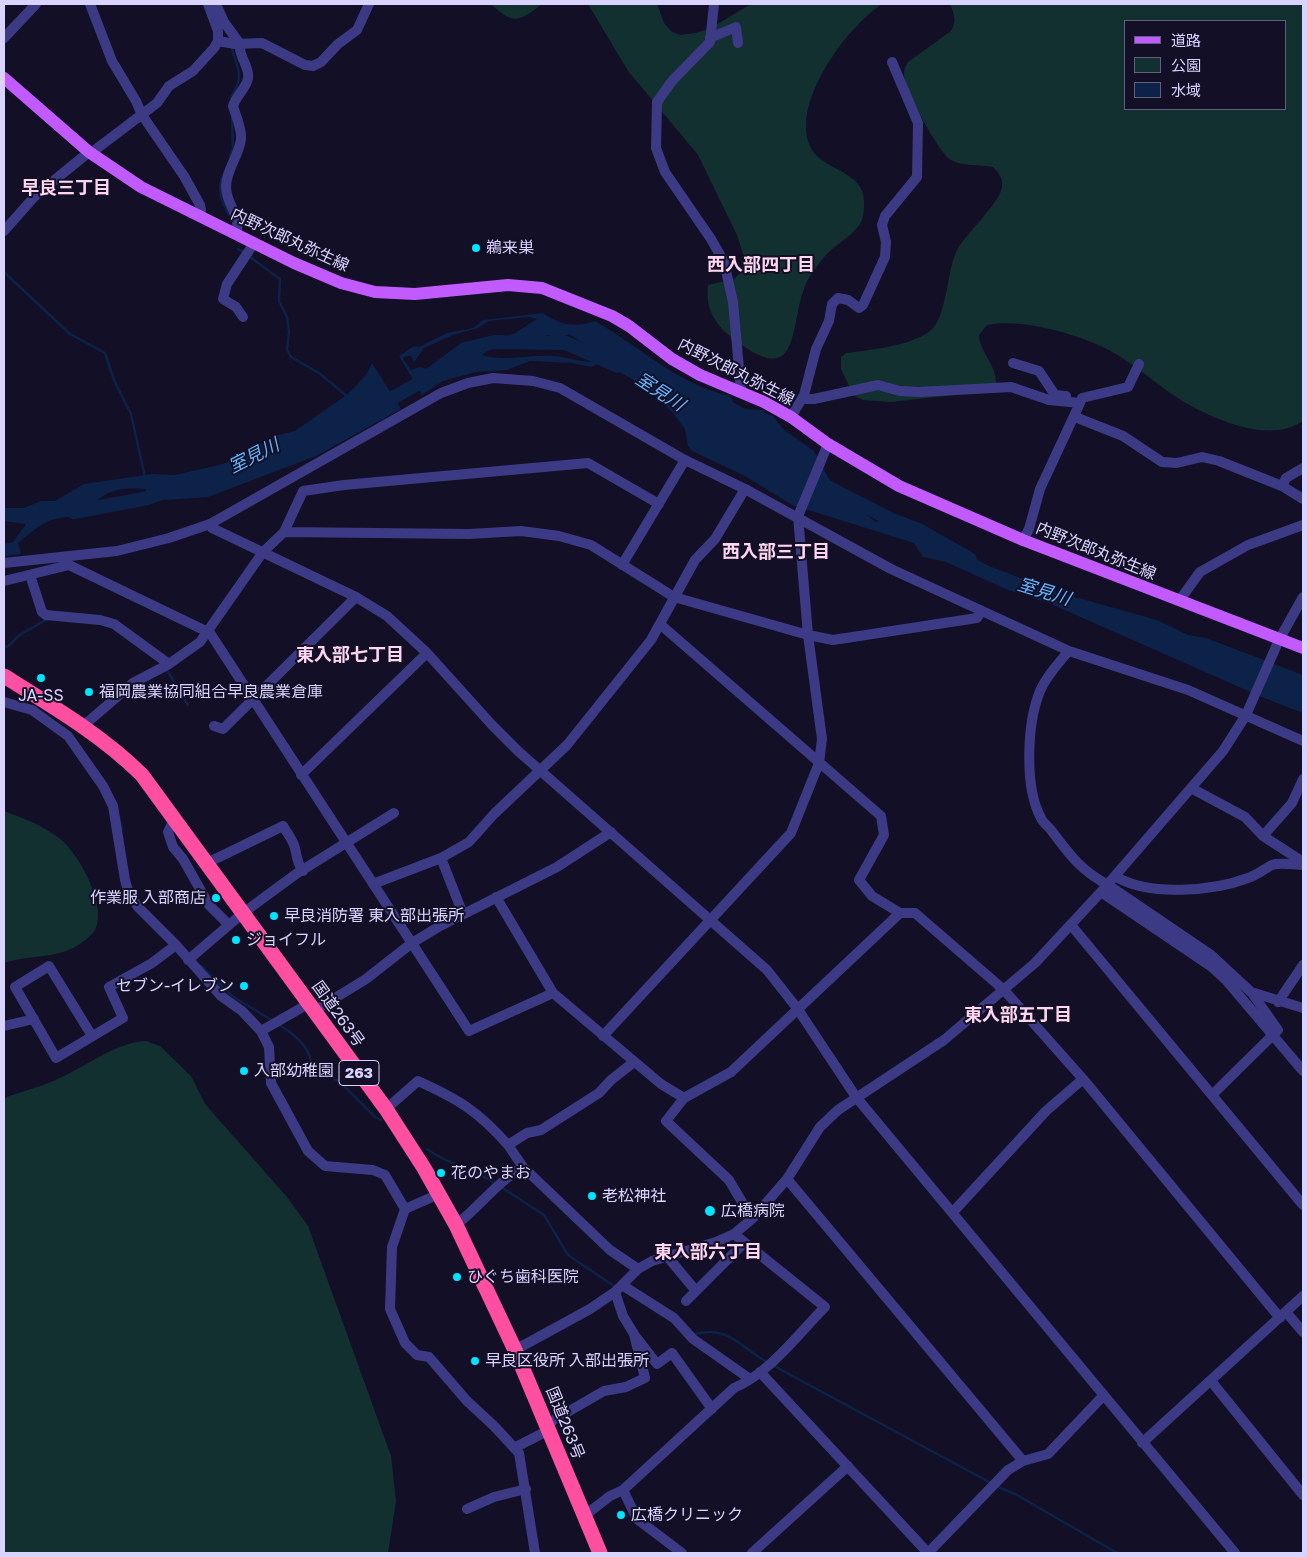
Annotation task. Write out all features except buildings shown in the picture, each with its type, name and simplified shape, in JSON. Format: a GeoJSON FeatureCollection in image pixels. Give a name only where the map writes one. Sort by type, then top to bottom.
{"type":"FeatureCollection","features":[{"type":"Feature","properties":{"kind":"highway","name":"国道263号"},"geometry":{"type":"LineString","coordinates":[[4,676],[76,730],[129,761],[142,775],[386,1109],[439,1194],[456,1226],[515,1350],[600,1553]]}},
{"type":"Feature","properties":{"kind":"main road","name":"内野次郎丸弥生線"},"geometry":{"type":"LineString","coordinates":[[4,78],[90,152],[141,188],[236,234],[250,252],[341,283],[375,292],[415,294],[508,285],[542,288],[612,316],[629,326],[672,360],[700,375],[741,391],[791,417],[828,446],[900,486],[1023,540],[1180,602],[1277,645],[1303,648]]}},
{"type":"Feature","properties":{"kind":"street"},"geometry":{"type":"LineString","coordinates":[[4,38],[36,4]]}},
{"type":"Feature","properties":{"kind":"street"},"geometry":{"type":"LineString","coordinates":[[90,4],[112,60],[142,115],[184,176],[200,205],[201,210],[198,216]]}},
{"type":"Feature","properties":{"kind":"street"},"geometry":{"type":"LineString","coordinates":[[4,231],[35,196],[90,152],[157,103],[169,86],[193,71],[218,41],[218,31],[208,4]]}},
{"type":"Feature","properties":{"kind":"street"},"geometry":{"type":"LineString","coordinates":[[216,4],[224,22],[240,44],[239,52],[248,74],[248,80],[233,106],[241,140],[227,176],[226,189],[238,218],[239,225],[236,234]]}},
{"type":"Feature","properties":{"kind":"street"},"geometry":{"type":"LineString","coordinates":[[218,41],[240,44],[262,43],[304,66],[313,66],[321,62],[338,44],[357,30],[369,4]]}},
{"type":"Feature","properties":{"kind":"street"},"geometry":{"type":"LineString","coordinates":[[714,4],[710,42],[667,87],[657,102],[656,148],[665,172],[711,239],[724,262],[733,302],[741,391]]}},
{"type":"Feature","properties":{"kind":"street"},"geometry":{"type":"LineString","coordinates":[[710,38],[736,27],[738,43]]}},
{"type":"Feature","properties":{"kind":"street"},"geometry":{"type":"LineString","coordinates":[[791,417],[802,399],[816,349],[830,321],[832,304],[838,298],[848,300],[859,308],[863,305],[885,257],[886,242],[882,225],[885,216],[917,177],[918,123],[892,62]]}},
{"type":"Feature","properties":{"kind":"street"},"geometry":{"type":"LineString","coordinates":[[243,317],[236,307],[223,299],[227,284],[250,252]]}},
{"type":"Feature","properties":{"kind":"street"},"geometry":{"type":"LineString","coordinates":[[1013,363],[1040,371],[1055,395],[1081,401]]}},
{"type":"Feature","properties":{"kind":"street"},"geometry":{"type":"LineString","coordinates":[[802,399],[814,399],[878,385],[900,391],[919,392],[1011,387],[1049,400],[1081,401],[1128,387],[1139,364]]}},
{"type":"Feature","properties":{"kind":"street"},"geometry":{"type":"LineString","coordinates":[[4,563],[117,551],[169,538],[210,524],[441,393],[468,383],[493,378],[533,381],[560,388],[685,460],[745,489],[891,570],[1069,651],[1188,690],[1247,712],[1303,741]]}},
{"type":"Feature","properties":{"kind":"street"},"geometry":{"type":"LineString","coordinates":[[1023,540],[1029,529],[1040,489],[1081,401]]}},
{"type":"Feature","properties":{"kind":"street"},"geometry":{"type":"LineString","coordinates":[[1075,417],[1123,436],[1162,462],[1177,463],[1202,457],[1219,461],[1282,486],[1303,499]]}},
{"type":"Feature","properties":{"kind":"street"},"geometry":{"type":"LineString","coordinates":[[603,1036],[792,833],[819,763],[822,739],[808,635],[799,518],[828,446]]}},
{"type":"Feature","properties":{"kind":"street"},"geometry":{"type":"LineString","coordinates":[[622,566],[685,460]]}},
{"type":"Feature","properties":{"kind":"street"},"geometry":{"type":"LineString","coordinates":[[76,730],[133,683],[189,651],[207,632],[263,552],[284,532],[303,490],[588,464],[659,504]]}},
{"type":"Feature","properties":{"kind":"street"},"geometry":{"type":"LineString","coordinates":[[1282,486],[1286,478],[1303,468]]}},
{"type":"Feature","properties":{"kind":"street"},"geometry":{"type":"LineString","coordinates":[[373,884],[441,858],[469,842],[494,814],[567,745],[661,625],[695,560],[715,539],[745,489]]}},
{"type":"Feature","properties":{"kind":"street"},"geometry":{"type":"LineString","coordinates":[[210,524],[212,528],[356,598],[387,616],[427,653],[492,726],[540,771],[767,970],[797,1008],[856,1097],[1235,1553]]}},
{"type":"Feature","properties":{"kind":"street"},"geometry":{"type":"LineString","coordinates":[[1180,602],[1200,572],[1248,545],[1303,525]]}},
{"type":"Feature","properties":{"kind":"street"},"geometry":{"type":"LineString","coordinates":[[284,532],[534,532],[581,541],[674,597],[808,635],[833,640],[977,618],[982,612]]}},
{"type":"Feature","properties":{"kind":"street"},"geometry":{"type":"LineString","coordinates":[[4,581],[69,565],[207,632],[253,699],[469,1031],[553,993]]}},
{"type":"Feature","properties":{"kind":"street"},"geometry":{"type":"LineString","coordinates":[[30,575],[42,612],[46,615],[100,620],[114,624],[169,664]]}},
{"type":"Feature","properties":{"kind":"street"},"geometry":{"type":"LineString","coordinates":[[515,1350],[590,1309],[618,1289],[638,1269],[666,1255],[716,1242],[734,1234],[752,1219],[787,1179],[820,1126],[856,1097],[944,1040],[1035,963],[1104,889],[1223,751],[1247,712],[1277,645],[1303,597]]}},
{"type":"Feature","properties":{"kind":"street"},"geometry":{"type":"LineString","coordinates":[[214,726],[223,729],[356,598]]}},
{"type":"Feature","properties":{"kind":"street"},"geometry":{"type":"LineString","coordinates":[[661,625],[881,816],[884,835],[859,880],[872,896],[900,913],[915,913],[1004,990],[1083,1079],[1283,1315],[1303,1332]]}},
{"type":"Feature","properties":{"kind":"street"},"geometry":{"type":"LineString","coordinates":[[1069,651],[1041,689],[1033,711],[1030,750],[1032,793],[1041,820],[1049,827],[1070,857],[1104,889],[1212,967],[1226,980],[1303,1071]]}},
{"type":"Feature","properties":{"kind":"street"},"geometry":{"type":"LineString","coordinates":[[301,775],[427,653]]}},
{"type":"Feature","properties":{"kind":"street"},"geometry":{"type":"LineString","coordinates":[[4,702],[32,710],[76,730],[113,806],[124,880],[129,894],[221,996],[242,1011],[261,1030],[269,1047],[271,1083],[308,1151],[326,1166],[373,1170],[385,1175],[405,1209]]}},
{"type":"Feature","properties":{"kind":"street"},"geometry":{"type":"LineString","coordinates":[[1263,836],[1292,803],[1303,779]]}},
{"type":"Feature","properties":{"kind":"street"},"geometry":{"type":"LineString","coordinates":[[1191,788],[1245,817],[1263,836],[1303,864]]}},
{"type":"Feature","properties":{"kind":"street"},"geometry":{"type":"LineString","coordinates":[[188,960],[243,913],[303,871],[394,812]]}},
{"type":"Feature","properties":{"kind":"street"},"geometry":{"type":"LineString","coordinates":[[177,822],[171,826],[168,832],[173,847],[183,859],[209,905],[229,925]]}},
{"type":"Feature","properties":{"kind":"street"},"geometry":{"type":"LineString","coordinates":[[207,863],[283,826],[291,839],[295,856],[303,871]]}},
{"type":"Feature","properties":{"kind":"street"},"geometry":{"type":"LineString","coordinates":[[261,1030],[366,979],[412,943],[463,914],[557,867],[611,832]]}},
{"type":"Feature","properties":{"kind":"street"},"geometry":{"type":"LineString","coordinates":[[441,858],[463,914]]}},
{"type":"Feature","properties":{"kind":"street"},"geometry":{"type":"LineString","coordinates":[[1115,876],[1136,885],[1174,890],[1213,887],[1248,878],[1274,864],[1303,864]]}},
{"type":"Feature","properties":{"kind":"street"},"geometry":{"type":"LineString","coordinates":[[1104,889],[1211,955],[1251,992],[1278,1030],[1213,1094]]}},
{"type":"Feature","properties":{"kind":"street"},"geometry":{"type":"LineString","coordinates":[[496,898],[553,993],[634,1062],[684,1098]]}},
{"type":"Feature","properties":{"kind":"street"},"geometry":{"type":"LineString","coordinates":[[752,1219],[729,1180],[666,1121],[684,1098],[731,1072],[900,913]]}},
{"type":"Feature","properties":{"kind":"street"},"geometry":{"type":"LineString","coordinates":[[1071,926],[1213,1094],[1303,1205]]}},
{"type":"Feature","properties":{"kind":"street"},"geometry":{"type":"LineString","coordinates":[[92,1036],[49,966],[15,986],[56,1058],[123,1018],[109,987],[152,963],[176,945]]}},
{"type":"Feature","properties":{"kind":"street"},"geometry":{"type":"LineString","coordinates":[[1278,1002],[1303,965]]}},
{"type":"Feature","properties":{"kind":"street"},"geometry":{"type":"LineString","coordinates":[[1251,992],[1278,1002],[1303,1008]]}},
{"type":"Feature","properties":{"kind":"street"},"geometry":{"type":"LineString","coordinates":[[4,1026],[34,1020]]}},
{"type":"Feature","properties":{"kind":"street"},"geometry":{"type":"LineString","coordinates":[[508,1145],[527,1133],[541,1130],[599,1093],[611,1080],[634,1062]]}},
{"type":"Feature","properties":{"kind":"street"},"geometry":{"type":"LineString","coordinates":[[952,1212],[1046,1111],[1083,1079]]}},
{"type":"Feature","properties":{"kind":"street"},"geometry":{"type":"LineString","coordinates":[[386,1109],[418,1081],[466,1104],[487,1122],[508,1145],[522,1167],[610,1250],[638,1269]]}},
{"type":"Feature","properties":{"kind":"street"},"geometry":{"type":"LineString","coordinates":[[456,1226],[476,1210],[498,1186],[522,1167]]}},
{"type":"Feature","properties":{"kind":"street"},"geometry":{"type":"LineString","coordinates":[[787,1179],[1022,1460]]}},
{"type":"Feature","properties":{"kind":"street"},"geometry":{"type":"LineString","coordinates":[[439,1194],[405,1209],[392,1247],[390,1309],[405,1343],[417,1355],[429,1357],[467,1401],[519,1453],[536,1553]]}},
{"type":"Feature","properties":{"kind":"street"},"geometry":{"type":"LineString","coordinates":[[584,1516],[610,1496],[623,1490],[734,1388],[762,1370],[825,1307],[734,1234]]}},
{"type":"Feature","properties":{"kind":"street"},"geometry":{"type":"LineString","coordinates":[[686,1301],[744,1243]]}},
{"type":"Feature","properties":{"kind":"street"},"geometry":{"type":"LineString","coordinates":[[666,1255],[696,1290]]}},
{"type":"Feature","properties":{"kind":"street"},"geometry":{"type":"LineString","coordinates":[[618,1289],[623,1316],[634,1334],[658,1364],[672,1352],[712,1409]]}},
{"type":"Feature","properties":{"kind":"street"},"geometry":{"type":"LineString","coordinates":[[618,1289],[674,1318],[691,1336],[750,1379]]}},
{"type":"Feature","properties":{"kind":"street"},"geometry":{"type":"LineString","coordinates":[[1142,1443],[1303,1296]]}},
{"type":"Feature","properties":{"kind":"street"},"geometry":{"type":"LineString","coordinates":[[514,1448],[604,1391],[626,1387],[645,1378],[634,1334]]}},
{"type":"Feature","properties":{"kind":"street"},"geometry":{"type":"LineString","coordinates":[[762,1370],[928,1553],[1008,1470],[1022,1460],[1048,1454],[1103,1396]]}},
{"type":"Feature","properties":{"kind":"street"},"geometry":{"type":"LineString","coordinates":[[1211,1381],[1303,1495]]}},
{"type":"Feature","properties":{"kind":"street"},"geometry":{"type":"LineString","coordinates":[[752,1553],[848,1466]]}},
{"type":"Feature","properties":{"kind":"street"},"geometry":{"type":"LineString","coordinates":[[467,1509],[494,1497],[526,1489]]}},
{"type":"Feature","properties":{"kind":"street"},"geometry":{"type":"LineString","coordinates":[[623,1490],[637,1518],[682,1553]]}},
{"type":"Feature","properties":{"kind":"green space"},"geometry":{"type":"Polygon","coordinates":[[[491,4],[542,4],[527,15],[516,19],[505,15],[491,4]]]}},
{"type":"Feature","properties":{"kind":"green space"},"geometry":{"type":"Polygon","coordinates":[[[588,4],[657,4],[664,23],[671,31],[680,35],[696,33],[711,28],[751,4],[882,4],[853,30],[838,48],[825,68],[808,110],[806,130],[811,148],[825,162],[858,183],[862,191],[864,211],[862,220],[856,230],[826,254],[810,276],[803,292],[790,344],[784,355],[772,359],[756,353],[731,337],[715,320],[709,307],[708,285],[734,279],[744,269],[744,257],[737,235],[698,155],[628,71],[588,4]]]}},
{"type":"Feature","properties":{"kind":"green space"},"geometry":{"type":"Polygon","coordinates":[[[950,4],[1303,4],[1303,421],[1291,427],[1277,430],[1262,430],[1231,424],[1191,406],[1120,356],[1096,344],[1049,329],[1001,323],[987,325],[979,335],[982,348],[994,371],[996,384],[973,393],[891,402],[863,400],[854,396],[841,369],[841,357],[846,353],[901,344],[930,331],[936,324],[944,304],[951,268],[958,248],[996,200],[1002,187],[999,174],[993,167],[961,164],[945,155],[925,123],[905,80],[904,71],[908,62],[951,31],[954,14],[950,4]]]}},
{"type":"Feature","properties":{"kind":"green space"},"geometry":{"type":"Polygon","coordinates":[[[4,811],[53,833],[67,845],[89,880],[98,907],[98,920],[95,930],[82,942],[61,953],[4,963],[4,811]]]}},
{"type":"Feature","properties":{"kind":"green space"},"geometry":{"type":"Polygon","coordinates":[[[146,1041],[160,1046],[191,1076],[205,1104],[287,1197],[308,1226],[391,1456],[396,1501],[388,1553],[4,1553],[4,1098],[55,1080],[113,1050],[146,1041]]]}},
{"type":"Feature","properties":{"kind":"water"},"geometry":{"type":"Polygon","coordinates":[[[543,313],[562,323],[574,325],[595,321],[677,374],[712,391],[731,396],[733,402],[745,409],[763,410],[766,414],[773,416],[783,429],[814,451],[829,479],[838,485],[855,506],[876,522],[879,521],[912,529],[950,551],[955,548],[989,566],[1047,588],[1053,587],[1057,592],[1157,620],[1188,635],[1206,638],[1303,675],[1303,713],[1264,698],[1051,604],[1008,590],[946,562],[923,557],[914,543],[792,505],[745,476],[692,451],[688,446],[685,429],[673,413],[644,386],[613,368],[599,364],[591,367],[572,363],[530,361],[507,370],[476,372],[443,381],[422,395],[399,356],[414,346],[419,347],[447,333],[473,328],[483,320],[543,313]],[[529,317],[489,321],[478,328],[453,335],[424,348],[414,362],[411,356],[405,356],[403,359],[411,370],[419,367],[438,371],[470,350],[515,333],[537,319],[529,317]],[[569,334],[558,339],[548,335],[532,340],[496,345],[482,355],[499,358],[553,356],[588,362],[600,362],[602,356],[569,334]]]}},
{"type":"Feature","properties":{"kind":"water"},"geometry":{"type":"Polygon","coordinates":[[[372,363],[401,409],[316,456],[208,497],[151,501],[156,490],[125,489],[115,491],[99,499],[88,517],[65,517],[43,524],[18,543],[21,554],[4,556],[4,544],[13,542],[26,524],[4,521],[4,508],[24,508],[41,501],[55,501],[84,484],[152,474],[175,475],[223,464],[275,436],[295,431],[348,394],[366,375],[372,363]]]}},
{"type":"Feature","properties":{"kind":"waterway"},"geometry":{"type":"LineString","coordinates":[[231,98],[239,78],[232,48]]}},
{"type":"Feature","properties":{"kind":"waterway"},"geometry":{"type":"LineString","coordinates":[[230,157],[233,148],[232,118]]}},
{"type":"Feature","properties":{"kind":"waterway"},"geometry":{"type":"LineString","coordinates":[[224,174],[220,186],[221,197],[232,219]]}},
{"type":"Feature","properties":{"kind":"waterway"},"geometry":{"type":"LineString","coordinates":[[238,249],[245,253]]}},
{"type":"Feature","properties":{"kind":"waterway"},"geometry":{"type":"LineString","coordinates":[[250,257],[280,279],[279,301],[287,317],[289,332],[287,350],[291,357],[319,373],[348,397]]}},
{"type":"Feature","properties":{"kind":"waterway"},"geometry":{"type":"LineString","coordinates":[[4,272],[70,334],[105,353],[114,380],[131,414],[145,477]]}},
{"type":"Feature","properties":{"kind":"waterway","name":"室見川"},"geometry":{"type":"LineString","coordinates":[[376,399],[389,400],[419,383],[465,349],[494,342],[566,343],[618,366]]}},
{"type":"Feature","properties":{"kind":"waterway"},"geometry":{"type":"LineString","coordinates":[[147,487],[148,498]]}},
{"type":"Feature","properties":{"kind":"waterway","name":"室見川"},"geometry":{"type":"LineString","coordinates":[[74,512],[148,498],[172,489]]}},
{"type":"Feature","properties":{"kind":"waterway","name":"室見川"},"geometry":{"type":"LineString","coordinates":[[833,490],[892,520],[919,530],[970,559]]}},
{"type":"Feature","properties":{"kind":"waterway"},"geometry":{"type":"LineString","coordinates":[[4,647],[7,647],[21,634],[48,619]]}},
{"type":"Feature","properties":{"kind":"waterway"},"geometry":{"type":"LineString","coordinates":[[167,670],[188,705]]}},
{"type":"Feature","properties":{"kind":"waterway"},"geometry":{"type":"LineString","coordinates":[[119,817],[122,829]]}},
{"type":"Feature","properties":{"kind":"waterway"},"geometry":{"type":"LineString","coordinates":[[201,966],[232,996],[273,1021]]}},
{"type":"Feature","properties":{"kind":"waterway"},"geometry":{"type":"LineString","coordinates":[[278,1024],[294,1035],[303,1045],[310,1056],[311,1062],[342,1084],[375,1117],[381,1120]]}},
{"type":"Feature","properties":{"kind":"waterway"},"geometry":{"type":"LineString","coordinates":[[427,1149],[496,1184]]}},
{"type":"Feature","properties":{"kind":"waterway"},"geometry":{"type":"LineString","coordinates":[[501,1187],[544,1215],[568,1255],[617,1288]]}},
{"type":"Feature","properties":{"kind":"waterway"},"geometry":{"type":"LineString","coordinates":[[692,1335],[704,1332],[723,1334],[740,1343],[767,1362]]}},
{"type":"Feature","properties":{"kind":"waterway"},"geometry":{"type":"LineString","coordinates":[[774,1366],[991,1483]]}},
{"type":"Feature","properties":{"kind":"waterway"},"geometry":{"type":"LineString","coordinates":[[996,1486],[1017,1495],[1117,1553]]}},
{"type":"Feature","properties":{"kind":"place","name":"鵜来巣"},"geometry":{"type":"Point","coordinates":[476,248]}},
{"type":"Feature","properties":{"kind":"place","name":"JA-SS"},"geometry":{"type":"Point","coordinates":[41,678]}},
{"type":"Feature","properties":{"kind":"place","name":"福岡農業協同組合早良農業倉庫"},"geometry":{"type":"Point","coordinates":[89,692]}},
{"type":"Feature","properties":{"kind":"place","name":"作業服 入部商店"},"geometry":{"type":"Point","coordinates":[216,898]}},
{"type":"Feature","properties":{"kind":"place","name":"早良消防署 東入部出張所"},"geometry":{"type":"Point","coordinates":[274,916]}},
{"type":"Feature","properties":{"kind":"place","name":"ジョイフル"},"geometry":{"type":"Point","coordinates":[236,940]}},
{"type":"Feature","properties":{"kind":"place","name":"セブン-イレブン"},"geometry":{"type":"Point","coordinates":[244,986]}},
{"type":"Feature","properties":{"kind":"place","name":"入部幼稚園"},"geometry":{"type":"Point","coordinates":[244,1071]}},
{"type":"Feature","properties":{"kind":"place","name":"花のやまお"},"geometry":{"type":"Point","coordinates":[441,1173]}},
{"type":"Feature","properties":{"kind":"place","name":"老松神社"},"geometry":{"type":"Point","coordinates":[592,1196]}},
{"type":"Feature","properties":{"kind":"place","name":"広橋病院"},"geometry":{"type":"Point","coordinates":[710,1211]}},
{"type":"Feature","properties":{"kind":"place","name":"ひぐち歯科医院"},"geometry":{"type":"Point","coordinates":[457,1277]}},
{"type":"Feature","properties":{"kind":"place","name":"早良区役所 入部出張所"},"geometry":{"type":"Point","coordinates":[475,1361]}},
{"type":"Feature","properties":{"kind":"place","name":"広橋クリニック"},"geometry":{"type":"Point","coordinates":[621,1515]}},
{"type":"Feature","properties":{"kind":"district","name":"早良三丁目"},"geometry":{"type":"Point","coordinates":[66,188]}},
{"type":"Feature","properties":{"kind":"district","name":"西入部四丁目"},"geometry":{"type":"Point","coordinates":[761,265]}},
{"type":"Feature","properties":{"kind":"district","name":"西入部三丁目"},"geometry":{"type":"Point","coordinates":[776,552]}},
{"type":"Feature","properties":{"kind":"district","name":"東入部七丁目"},"geometry":{"type":"Point","coordinates":[350,655]}},
{"type":"Feature","properties":{"kind":"district","name":"東入部五丁目"},"geometry":{"type":"Point","coordinates":[1018,1015]}},
{"type":"Feature","properties":{"kind":"district","name":"東入部六丁目"},"geometry":{"type":"Point","coordinates":[708,1252]}}]}
